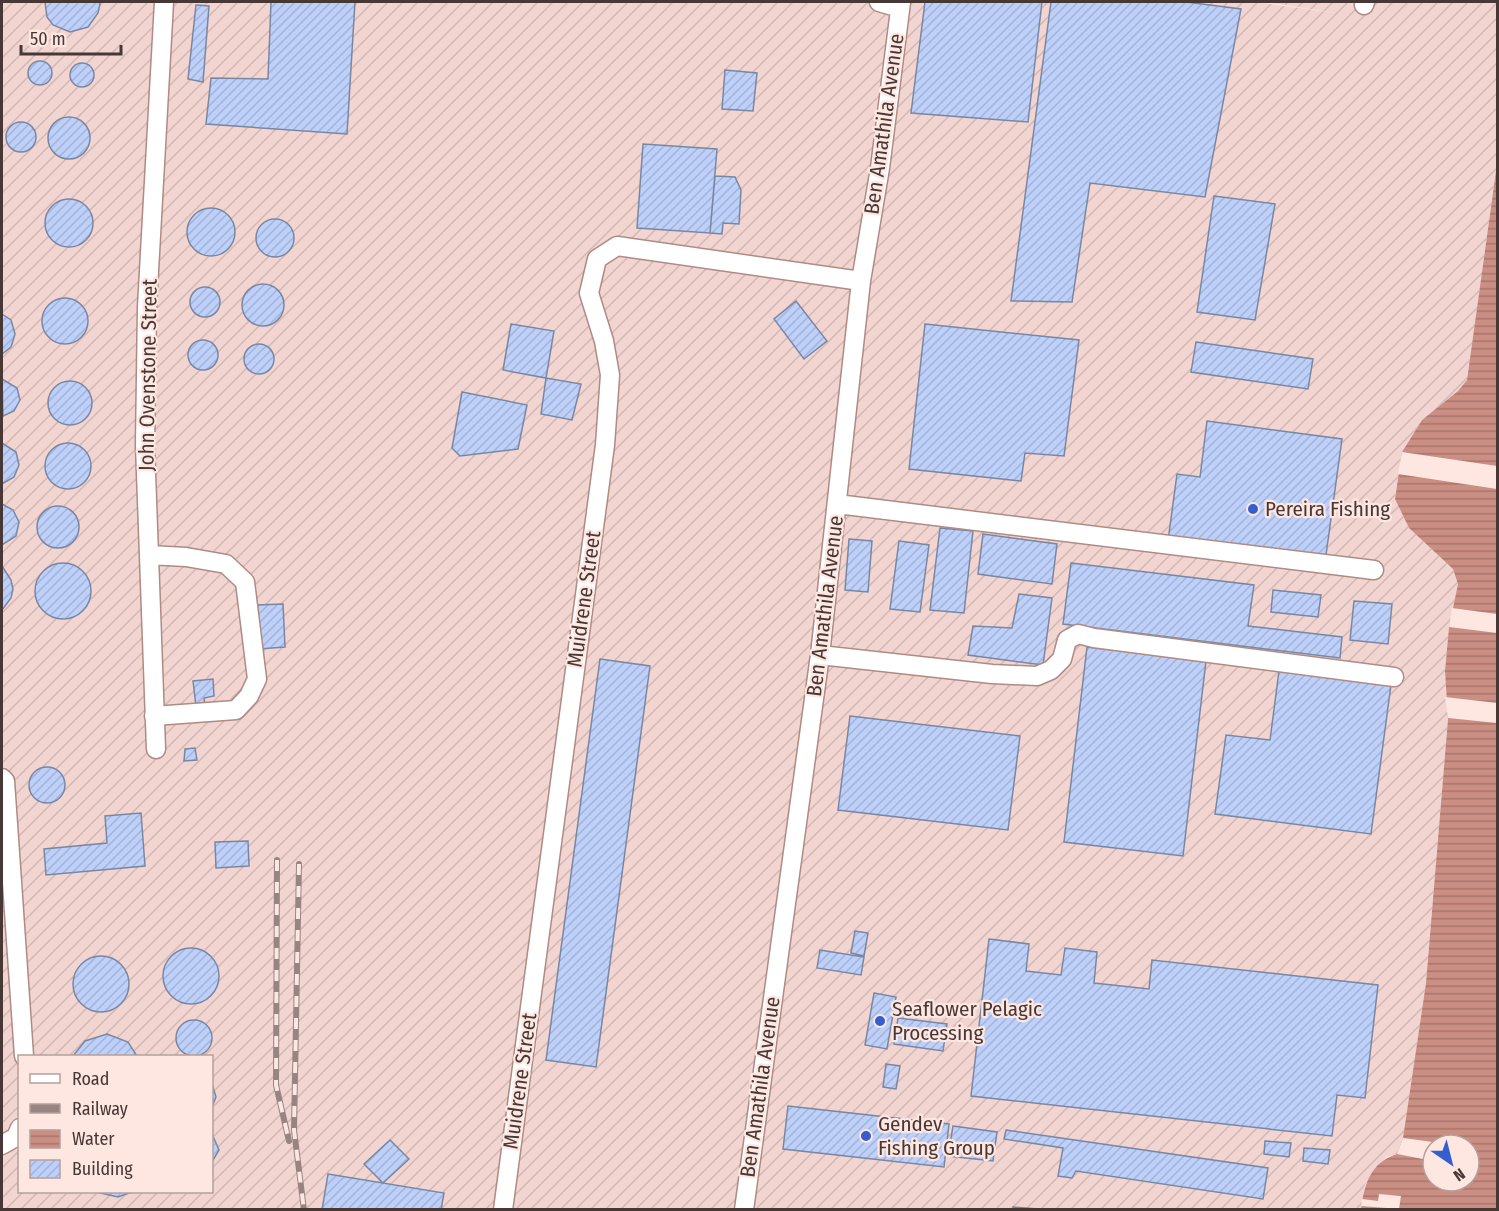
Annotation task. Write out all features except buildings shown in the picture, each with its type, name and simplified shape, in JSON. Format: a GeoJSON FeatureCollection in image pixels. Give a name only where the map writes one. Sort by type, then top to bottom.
{"type":"FeatureCollection","features":[{"type":"Feature","properties":{"kind":"street","name":"John Ovenstone Street"},"geometry":{"type":"LineString","coordinates":[[156,749],[146,445],[147,308],[164,2]]}},
{"type":"Feature","properties":{"kind":"street"},"geometry":{"type":"LineString","coordinates":[[879,2],[900,5]]}},
{"type":"Feature","properties":{"kind":"street","name":"Ben Amathila Avenue"},"geometry":{"type":"LineString","coordinates":[[744,1209],[820,656],[861,281],[880,168],[900,5]]}},
{"type":"Feature","properties":{"kind":"street","name":"Muidrene Street"},"geometry":{"type":"LineString","coordinates":[[503,1209],[605,445],[609,375],[604,341],[589,293],[597,259],[616,246],[861,281]]}},
{"type":"Feature","properties":{"kind":"street"},"geometry":{"type":"LineString","coordinates":[[837,504],[1374,570]]}},
{"type":"Feature","properties":{"kind":"street"},"geometry":{"type":"LineString","coordinates":[[149,555],[186,557],[226,564],[245,582],[257,679],[249,696],[236,710],[154,716]]}},
{"type":"Feature","properties":{"kind":"street"},"geometry":{"type":"LineString","coordinates":[[820,656],[992,674],[1037,676],[1051,670],[1062,658],[1067,640],[1078,634],[1094,638],[1394,677]]}},
{"type":"Feature","properties":{"kind":"street"},"geometry":{"type":"LineString","coordinates":[[2,778],[5,781],[24,1055]]}},
{"type":"Feature","properties":{"kind":"street"},"geometry":{"type":"LineString","coordinates":[[2,1145],[16,1137],[18,1132]]}},
{"type":"Feature","properties":{"kind":"shaded area"},"geometry":{"type":"Polygon","coordinates":[[[2,2],[1256,2],[1343,14],[1265,2],[1497,2],[1497,164],[1467,380],[1458,391],[1422,420],[1402,452],[1395,499],[1409,528],[1453,569],[1458,584],[1449,627],[1445,671],[1448,718],[1426,983],[1403,1138],[1397,1154],[1386,1157],[1365,1185],[1361,1209],[2,1210],[2,2]]]}},
{"type":"Feature","properties":{"kind":"water"},"geometry":{"type":"Polygon","coordinates":[[[1497,164],[1497,1209],[1361,1210],[1364,1191],[1370,1175],[1381,1162],[1397,1154],[1403,1138],[1426,983],[1448,719],[1445,671],[1449,627],[1458,584],[1453,569],[1409,528],[1395,499],[1402,452],[1422,420],[1458,391],[1467,380],[1497,164]]]}},
{"type":"Feature","properties":{"kind":"pier"},"geometry":{"type":"Polygon","coordinates":[[[1402,452],[1497,466],[1497,489],[1398,474],[1402,452]]]}},
{"type":"Feature","properties":{"kind":"pier"},"geometry":{"type":"Polygon","coordinates":[[[1452,608],[1497,614],[1497,633],[1449,627],[1452,608]]]}},
{"type":"Feature","properties":{"kind":"pier"},"geometry":{"type":"Polygon","coordinates":[[[1445,697],[1497,703],[1497,723],[1448,718],[1445,697]]]}},
{"type":"Feature","properties":{"kind":"pier"},"geometry":{"type":"Polygon","coordinates":[[[1403,1138],[1421,1140],[1421,1159],[1397,1154],[1403,1138]]]}},
{"type":"Feature","properties":{"kind":"pier"},"geometry":{"type":"Polygon","coordinates":[[[1379,1194],[1401,1196],[1399,1209],[1361,1206],[1362,1199],[1378,1201],[1379,1194]]]}},
{"type":"Feature","properties":{"kind":"railway"},"geometry":{"type":"LineString","coordinates":[[277,860],[276,1085],[289,1141]]}},
{"type":"Feature","properties":{"kind":"railway"},"geometry":{"type":"LineString","coordinates":[[299,864],[294,1130],[304,1210]]}},
{"type":"Feature","properties":{"kind":"place","name":"Pereira Fishing"},"geometry":{"type":"Point","coordinates":[1253,509]}},
{"type":"Feature","properties":{"kind":"place","name":"Seaflower Pelagic Processing"},"geometry":{"type":"Point","coordinates":[880,1021]}},
{"type":"Feature","properties":{"kind":"place","name":"Gendev Fishing Group"},"geometry":{"type":"Point","coordinates":[866,1136]}}]}
